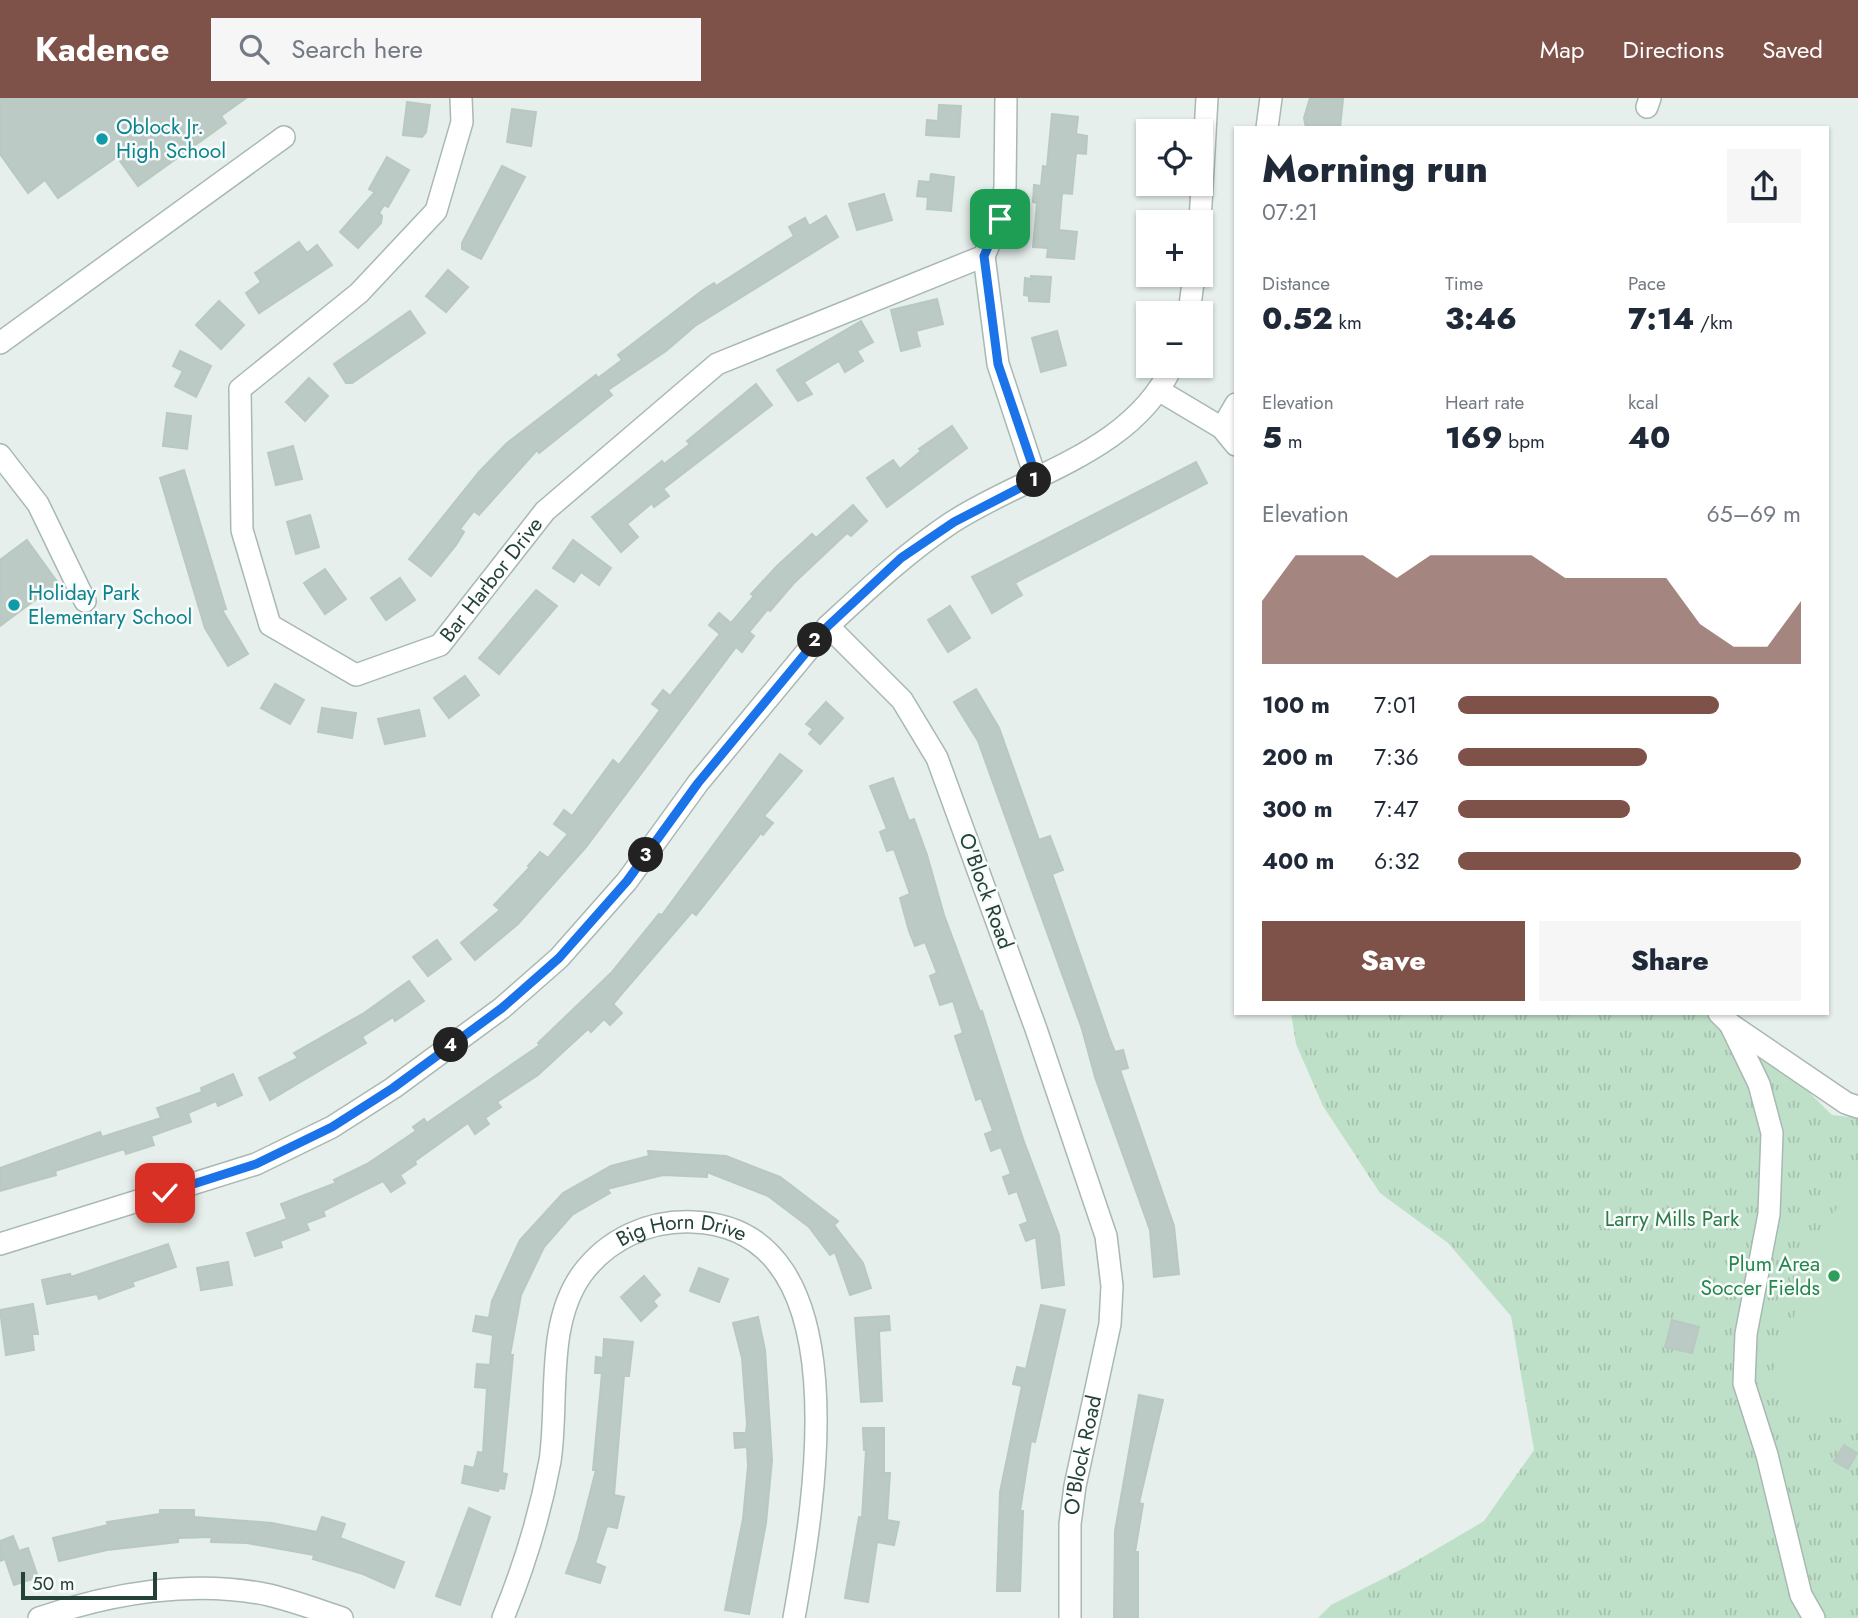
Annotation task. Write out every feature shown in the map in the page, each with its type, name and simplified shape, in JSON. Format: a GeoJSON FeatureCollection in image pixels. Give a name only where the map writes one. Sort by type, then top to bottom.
{"type":"FeatureCollection","features":[{"type":"Feature","properties":{"kind":"street","name":"Bar Harbor Drive"},"geometry":{"type":"LineString","coordinates":[[461,98],[462,122],[436,211],[359,293],[240,389],[242,530],[270,625],[356,675],[440,645],[545,511],[717,364],[984,256]]}},
{"type":"Feature","properties":{"kind":"street"},"geometry":{"type":"LineString","coordinates":[[1006,98],[1005,187],[1000,219],[984,256],[998,364],[1037,479]]}},
{"type":"Feature","properties":{"kind":"street"},"geometry":{"type":"LineString","coordinates":[[1201,210],[1207,98]]}},
{"type":"Feature","properties":{"kind":"street"},"geometry":{"type":"LineString","coordinates":[[1267,126],[1271,98]]}},
{"type":"Feature","properties":{"kind":"street"},"geometry":{"type":"LineString","coordinates":[[0,343],[284,137]]}},
{"type":"Feature","properties":{"kind":"street"},"geometry":{"type":"LineString","coordinates":[[0,1244],[256,1164],[296,1147],[393,1088],[502,1008],[559,958],[627,881],[698,783],[828,626],[901,558],[954,522],[1037,479],[1124,429],[1160,391],[1166,378]]}},
{"type":"Feature","properties":{"kind":"street"},"geometry":{"type":"LineString","coordinates":[[1160,391],[1229,436],[1234,413]]}},
{"type":"Feature","properties":{"kind":"street"},"geometry":{"type":"LineString","coordinates":[[0,456],[38,503],[85,601]]}},
{"type":"Feature","properties":{"kind":"street","name":"O'Block Road"},"geometry":{"type":"LineString","coordinates":[[828,626],[902,700],[937,758],[1036,1029],[1106,1236],[1112,1286],[1110,1324],[1075,1486],[1070,1524],[1070,1618]]}},
{"type":"Feature","properties":{"kind":"street"},"geometry":{"type":"LineString","coordinates":[[1725,1019],[1846,1103],[1858,1107]]}},
{"type":"Feature","properties":{"kind":"street"},"geometry":{"type":"LineString","coordinates":[[1725,1019],[1759,1084],[1772,1133],[1769,1214],[1746,1334],[1744,1383],[1766,1455],[1801,1595],[1814,1618]]}},
{"type":"Feature","properties":{"kind":"street","name":"Big Horn Drive"},"geometry":{"type":"LineString","coordinates":[[503,1618],[519,1578],[543,1499],[550,1457],[559,1350],[570,1297],[580,1277],[609,1246],[630,1234],[680,1222],[705,1222],[754,1240],[789,1279],[808,1330],[814,1380],[813,1474],[808,1539],[794,1618]]}},
{"type":"Feature","properties":{"kind":"street"},"geometry":{"type":"LineString","coordinates":[[39,1618],[97,1601],[165,1590],[226,1590],[258,1594],[314,1614],[342,1618]]}},
{"type":"Feature","properties":{"kind":"green space","name":"Larry Mills Park"},"geometry":{"type":"Polygon","coordinates":[[[1291,1015],[1731,1015],[1832,1115],[1858,1118],[1858,1618],[1318,1618],[1331,1605],[1406,1567],[1484,1521],[1534,1450],[1511,1316],[1448,1243],[1380,1193],[1323,1106],[1296,1044],[1291,1015]]]}},
{"type":"Feature","properties":{"kind":"green space","name":"Plum Area Soccer Fields"},"geometry":{"type":"Polygon","coordinates":[[[1855,1161],[1858,1162],[1858,1426],[1765,1390],[1855,1161]]]}},
{"type":"Feature","properties":{"kind":"building","name":"Oblock Jr. High School"},"geometry":{"type":"Polygon","coordinates":[[[0,98],[246,98],[221,116],[226,123],[138,186],[117,157],[58,198],[45,180],[28,193],[0,154],[0,98]]]}},
{"type":"Feature","properties":{"kind":"building"},"geometry":{"type":"Polygon","coordinates":[[[1310,98],[1343,99],[1340,126],[1306,126],[1304,118],[1310,98]]]}},
{"type":"Feature","properties":{"kind":"building"},"geometry":{"type":"Polygon","coordinates":[[[407,102],[430,105],[426,132],[422,137],[403,135],[407,102]]]}},
{"type":"Feature","properties":{"kind":"building"},"geometry":{"type":"Polygon","coordinates":[[[939,105],[961,106],[959,137],[926,135],[927,120],[938,121],[939,105]]]}},
{"type":"Feature","properties":{"kind":"building"},"geometry":{"type":"Polygon","coordinates":[[[512,109],[536,112],[531,146],[507,142],[512,109]]]}},
{"type":"Feature","properties":{"kind":"building"},"geometry":{"type":"Polygon","coordinates":[[[1052,114],[1078,117],[1076,134],[1087,136],[1086,154],[1076,153],[1072,194],[1062,193],[1059,230],[1077,232],[1074,259],[1047,257],[1048,248],[1033,247],[1037,203],[1033,202],[1034,185],[1041,186],[1043,166],[1047,167],[1052,114]]]}},
{"type":"Feature","properties":{"kind":"building"},"geometry":{"type":"Polygon","coordinates":[[[387,157],[409,170],[388,207],[384,205],[379,213],[382,216],[381,223],[358,248],[340,232],[375,192],[369,189],[387,157]]]}},
{"type":"Feature","properties":{"kind":"building"},"geometry":{"type":"Polygon","coordinates":[[[502,166],[525,177],[481,259],[462,249],[462,243],[502,166]]]}},
{"type":"Feature","properties":{"kind":"building"},"geometry":{"type":"Polygon","coordinates":[[[931,174],[954,177],[951,211],[927,209],[928,197],[917,196],[919,181],[930,182],[931,174]]]}},
{"type":"Feature","properties":{"kind":"building"},"geometry":{"type":"Polygon","coordinates":[[[884,194],[892,220],[857,230],[849,204],[884,194]]]}},
{"type":"Feature","properties":{"kind":"building"},"geometry":{"type":"Polygon","coordinates":[[[826,216],[838,237],[695,326],[666,351],[608,390],[612,395],[539,453],[537,450],[479,515],[474,511],[460,529],[464,532],[456,545],[431,576],[409,559],[479,472],[507,443],[596,375],[598,378],[622,360],[618,355],[703,290],[714,283],[716,286],[794,236],[789,227],[805,218],[809,226],[826,216]]]}},
{"type":"Feature","properties":{"kind":"building"},"geometry":{"type":"Polygon","coordinates":[[[299,242],[307,253],[317,245],[332,265],[259,313],[246,293],[261,282],[255,273],[299,242]]]}},
{"type":"Feature","properties":{"kind":"building"},"geometry":{"type":"Polygon","coordinates":[[[448,270],[468,287],[446,312],[426,296],[448,270]]]}},
{"type":"Feature","properties":{"kind":"building"},"geometry":{"type":"Polygon","coordinates":[[[1031,276],[1051,277],[1049,302],[1029,301],[1029,296],[1024,295],[1025,278],[1031,279],[1031,276]]]}},
{"type":"Feature","properties":{"kind":"building"},"geometry":{"type":"Polygon","coordinates":[[[937,299],[943,324],[916,331],[920,346],[901,351],[891,310],[937,299]]]}},
{"type":"Feature","properties":{"kind":"building"},"geometry":{"type":"Polygon","coordinates":[[[219,301],[244,325],[221,349],[196,325],[219,301]]]}},
{"type":"Feature","properties":{"kind":"building"},"geometry":{"type":"Polygon","coordinates":[[[410,311],[425,333],[352,383],[346,383],[334,364],[410,311]]]}},
{"type":"Feature","properties":{"kind":"building"},"geometry":{"type":"Polygon","coordinates":[[[861,321],[873,342],[857,351],[863,361],[845,372],[839,361],[804,382],[812,394],[798,401],[777,370],[861,321]]]}},
{"type":"Feature","properties":{"kind":"building"},"geometry":{"type":"Polygon","coordinates":[[[1057,331],[1066,365],[1041,372],[1032,338],[1057,331]]]}},
{"type":"Feature","properties":{"kind":"building"},"geometry":{"type":"Polygon","coordinates":[[[180,351],[211,366],[196,397],[175,386],[183,371],[173,366],[180,351]]]}},
{"type":"Feature","properties":{"kind":"building"},"geometry":{"type":"Polygon","coordinates":[[[309,378],[328,396],[305,421],[286,402],[309,378]]]}},
{"type":"Feature","properties":{"kind":"building"},"geometry":{"type":"Polygon","coordinates":[[[756,384],[772,405],[663,489],[669,496],[654,507],[652,503],[627,524],[638,537],[621,552],[592,517],[662,461],[664,464],[690,444],[687,441],[756,384]]]}},
{"type":"Feature","properties":{"kind":"building"},"geometry":{"type":"Polygon","coordinates":[[[167,413],[191,416],[187,449],[163,446],[167,413]]]}},
{"type":"Feature","properties":{"kind":"building"},"geometry":{"type":"Polygon","coordinates":[[[952,426],[967,448],[887,507],[867,478],[893,460],[900,469],[921,451],[919,449],[952,426]]]}},
{"type":"Feature","properties":{"kind":"building"},"geometry":{"type":"Polygon","coordinates":[[[293,446],[302,479],[276,485],[268,453],[293,446]]]}},
{"type":"Feature","properties":{"kind":"building"},"geometry":{"type":"Polygon","coordinates":[[[1196,462],[1207,483],[1015,583],[1022,595],[992,613],[972,577],[1196,462]]]}},
{"type":"Feature","properties":{"kind":"building"},"geometry":{"type":"Polygon","coordinates":[[[184,470],[226,609],[222,610],[248,654],[228,666],[205,628],[160,478],[184,470]]]}},
{"type":"Feature","properties":{"kind":"building"},"geometry":{"type":"Polygon","coordinates":[[[853,505],[867,521],[851,536],[847,533],[794,583],[770,611],[768,609],[749,632],[754,636],[742,652],[736,647],[586,847],[518,924],[475,960],[461,943],[500,910],[494,905],[530,867],[528,866],[540,852],[548,858],[568,834],[554,824],[564,810],[572,816],[613,760],[619,765],[660,710],[652,704],[663,690],[670,696],[720,634],[709,625],[719,613],[731,623],[754,596],[751,594],[777,566],[812,534],[816,538],[853,505]]]}},
{"type":"Feature","properties":{"kind":"building"},"geometry":{"type":"Polygon","coordinates":[[[310,515],[319,547],[296,554],[287,522],[310,515]]]}},
{"type":"Feature","properties":{"kind":"building","name":"Holiday Park Elementary School"},"geometry":{"type":"Polygon","coordinates":[[[27,540],[58,583],[0,626],[0,560],[27,540]]]}},
{"type":"Feature","properties":{"kind":"building"},"geometry":{"type":"Polygon","coordinates":[[[573,540],[611,568],[599,585],[581,572],[574,582],[553,568],[573,540]]]}},
{"type":"Feature","properties":{"kind":"building"},"geometry":{"type":"Polygon","coordinates":[[[325,569],[346,599],[325,614],[304,583],[325,569]]]}},
{"type":"Feature","properties":{"kind":"building"},"geometry":{"type":"Polygon","coordinates":[[[400,578],[415,600],[386,620],[371,598],[400,578]]]}},
{"type":"Feature","properties":{"kind":"building"},"geometry":{"type":"Polygon","coordinates":[[[536,590],[557,606],[499,674],[479,658],[536,590]]]}},
{"type":"Feature","properties":{"kind":"building"},"geometry":{"type":"Polygon","coordinates":[[[950,606],[970,638],[948,652],[928,620],[950,606]]]}},
{"type":"Feature","properties":{"kind":"building"},"geometry":{"type":"Polygon","coordinates":[[[465,676],[479,695],[449,718],[434,698],[465,676]]]}},
{"type":"Feature","properties":{"kind":"building"},"geometry":{"type":"Polygon","coordinates":[[[275,684],[304,700],[290,724],[261,708],[275,684]]]}},
{"type":"Feature","properties":{"kind":"building"},"geometry":{"type":"Polygon","coordinates":[[[976,689],[999,728],[1039,840],[1050,836],[1063,870],[1052,874],[1115,1052],[1123,1050],[1128,1068],[1120,1070],[1174,1226],[1179,1274],[1154,1277],[1150,1230],[1095,1077],[1082,1029],[978,741],[954,702],[976,689]]]}},
{"type":"Feature","properties":{"kind":"building"},"geometry":{"type":"Polygon","coordinates":[[[826,702],[843,718],[820,744],[809,734],[813,729],[806,724],[826,702]]]}},
{"type":"Feature","properties":{"kind":"building"},"geometry":{"type":"Polygon","coordinates":[[[322,708],[356,713],[352,738],[318,732],[322,708]]]}},
{"type":"Feature","properties":{"kind":"building"},"geometry":{"type":"Polygon","coordinates":[[[419,710],[425,736],[385,744],[378,719],[419,710]]]}},
{"type":"Feature","properties":{"kind":"building"},"geometry":{"type":"Polygon","coordinates":[[[780,754],[802,771],[764,816],[773,823],[763,835],[761,833],[696,915],[692,912],[613,1004],[622,1013],[610,1025],[604,1019],[591,1032],[588,1029],[538,1075],[497,1102],[501,1107],[485,1118],[489,1124],[475,1134],[468,1123],[415,1161],[416,1164],[400,1175],[405,1183],[391,1192],[383,1181],[323,1211],[325,1216],[306,1223],[309,1230],[280,1241],[282,1247],[255,1256],[247,1233],[287,1219],[281,1204],[336,1183],[334,1180],[367,1164],[416,1131],[413,1127],[424,1119],[427,1123],[540,1045],[538,1043],[612,972],[659,914],[662,915],[780,754]]]}},
{"type":"Feature","properties":{"kind":"building"},"geometry":{"type":"Polygon","coordinates":[[[893,778],[909,821],[914,819],[944,915],[980,1012],[982,1011],[1023,1139],[1059,1235],[1064,1285],[1042,1288],[1036,1237],[1026,1241],[1020,1225],[1028,1222],[1017,1191],[1009,1194],[1003,1177],[1011,1174],[1001,1147],[991,1151],[985,1134],[993,1131],[981,1098],[976,1100],[955,1036],[963,1033],[953,1001],[940,1005],[930,976],[937,973],[925,942],[915,946],[909,931],[900,898],[910,894],[894,849],[887,851],[880,832],[887,829],[870,786],[893,778]]]}},
{"type":"Feature","properties":{"kind":"building"},"geometry":{"type":"Polygon","coordinates":[[[437,940],[451,959],[428,976],[413,957],[437,940]]]}},
{"type":"Feature","properties":{"kind":"building"},"geometry":{"type":"Polygon","coordinates":[[[409,981],[424,1001],[395,1021],[393,1017],[362,1037],[366,1043],[270,1100],[259,1078],[298,1058],[294,1053],[364,1013],[409,981]]]}},
{"type":"Feature","properties":{"kind":"building"},"geometry":{"type":"Polygon","coordinates":[[[233,1074],[242,1095],[218,1106],[216,1101],[188,1113],[191,1122],[151,1136],[154,1145],[126,1154],[124,1149],[55,1171],[56,1175],[0,1191],[0,1168],[100,1132],[102,1137],[161,1118],[157,1108],[202,1092],[201,1088],[233,1074]]]}},
{"type":"Feature","properties":{"kind":"building"},"geometry":{"type":"Polygon","coordinates":[[[648,1151],[726,1156],[780,1177],[838,1221],[834,1225],[863,1263],[871,1288],[850,1295],[835,1252],[830,1255],[809,1227],[768,1196],[707,1172],[707,1177],[663,1175],[607,1189],[610,1193],[572,1215],[544,1247],[521,1295],[510,1355],[513,1355],[502,1473],[507,1474],[504,1489],[499,1488],[498,1491],[462,1483],[465,1466],[474,1468],[478,1452],[483,1453],[487,1388],[475,1387],[477,1364],[490,1365],[493,1335],[473,1331],[476,1316],[489,1318],[492,1301],[520,1240],[563,1193],[611,1166],[649,1156],[648,1151]]]}},
{"type":"Feature","properties":{"kind":"building"},"geometry":{"type":"Polygon","coordinates":[[[168,1244],[176,1267],[132,1282],[134,1286],[99,1299],[97,1294],[47,1304],[42,1280],[70,1274],[71,1277],[168,1244]]]}},
{"type":"Feature","properties":{"kind":"building"},"geometry":{"type":"Polygon","coordinates":[[[228,1262],[232,1285],[201,1290],[197,1268],[228,1262]]]}},
{"type":"Feature","properties":{"kind":"building"},"geometry":{"type":"Polygon","coordinates":[[[699,1268],[728,1279],[719,1302],[690,1291],[699,1268]]]}},
{"type":"Feature","properties":{"kind":"building"},"geometry":{"type":"Polygon","coordinates":[[[644,1276],[660,1295],[653,1301],[657,1306],[641,1321],[621,1297],[644,1276]]]}},
{"type":"Feature","properties":{"kind":"building"},"geometry":{"type":"Polygon","coordinates":[[[33,1304],[38,1334],[32,1334],[34,1350],[6,1355],[0,1310],[33,1304]]]}},
{"type":"Feature","properties":{"kind":"building"},"geometry":{"type":"Polygon","coordinates":[[[1041,1305],[1065,1310],[1035,1442],[1031,1441],[1020,1511],[1023,1511],[1020,1591],[997,1591],[1000,1492],[1022,1386],[1013,1384],[1017,1367],[1026,1369],[1041,1305]]]}},
{"type":"Feature","properties":{"kind":"building"},"geometry":{"type":"Polygon","coordinates":[[[889,1316],[890,1330],[879,1331],[882,1401],[861,1402],[855,1318],[889,1316]]]}},
{"type":"Feature","properties":{"kind":"building"},"geometry":{"type":"Polygon","coordinates":[[[758,1317],[765,1350],[772,1460],[766,1523],[749,1614],[725,1610],[743,1519],[748,1466],[747,1447],[735,1448],[734,1433],[746,1433],[747,1424],[742,1358],[733,1323],[758,1317]]]}},
{"type":"Feature","properties":{"kind":"building"},"geometry":{"type":"Polygon","coordinates":[[[1672,1320],[1699,1327],[1692,1353],[1665,1347],[1672,1320]]]}},
{"type":"Feature","properties":{"kind":"building"},"geometry":{"type":"Polygon","coordinates":[[[604,1339],[633,1342],[629,1376],[624,1376],[614,1495],[624,1497],[617,1528],[607,1526],[595,1563],[605,1567],[600,1583],[566,1573],[578,1540],[596,1470],[593,1470],[602,1373],[595,1373],[596,1357],[603,1358],[604,1339]]]}},
{"type":"Feature","properties":{"kind":"building"},"geometry":{"type":"Polygon","coordinates":[[[1139,1395],[1163,1400],[1139,1503],[1143,1504],[1135,1552],[1138,1552],[1138,1618],[1114,1618],[1115,1531],[1139,1395]]]}},
{"type":"Feature","properties":{"kind":"building"},"geometry":{"type":"Polygon","coordinates":[[[863,1428],[884,1428],[884,1473],[890,1473],[887,1520],[899,1522],[894,1545],[877,1542],[868,1602],[845,1598],[859,1517],[862,1518],[866,1450],[863,1428]]]}},
{"type":"Feature","properties":{"kind":"building"},"geometry":{"type":"Polygon","coordinates":[[[1844,1445],[1857,1453],[1848,1469],[1834,1461],[1844,1445]]]}},
{"type":"Feature","properties":{"kind":"building"},"geometry":{"type":"Polygon","coordinates":[[[469,1508],[490,1517],[460,1605],[436,1596],[469,1508]]]}},
{"type":"Feature","properties":{"kind":"building"},"geometry":{"type":"Polygon","coordinates":[[[160,1510],[194,1510],[194,1517],[272,1523],[317,1532],[322,1517],[345,1524],[340,1538],[404,1562],[394,1588],[363,1574],[313,1559],[314,1555],[247,1543],[211,1542],[212,1537],[178,1538],[178,1542],[107,1550],[59,1561],[53,1538],[108,1525],[107,1522],[160,1514],[160,1510]]]}},
{"type":"Feature","properties":{"kind":"building"},"geometry":{"type":"Polygon","coordinates":[[[13,1536],[19,1551],[28,1548],[38,1577],[14,1585],[5,1559],[0,1561],[0,1541],[13,1536]]]}},
{"type":"Feature","properties":{"kind":"place","name":"Oblock Jr. High School"},"geometry":{"type":"Point","coordinates":[102,139]}},
{"type":"Feature","properties":{"kind":"place","name":"Holiday Park Elementary School"},"geometry":{"type":"Point","coordinates":[14,605]}},
{"type":"Feature","properties":{"kind":"place","name":"Plum Area Soccer Fields"},"geometry":{"type":"Point","coordinates":[1834,1276]}},
{"type":"Feature","properties":{"kind":"route"},"geometry":{"type":"LineString","coordinates":[[165,1193],[256,1164],[296,1147],[393,1088],[502,1008],[559,958],[627,881],[698,783],[786,673],[828,626],[901,558],[954,522],[1037,479],[998,364],[984,256],[1000,219]]}}]}
